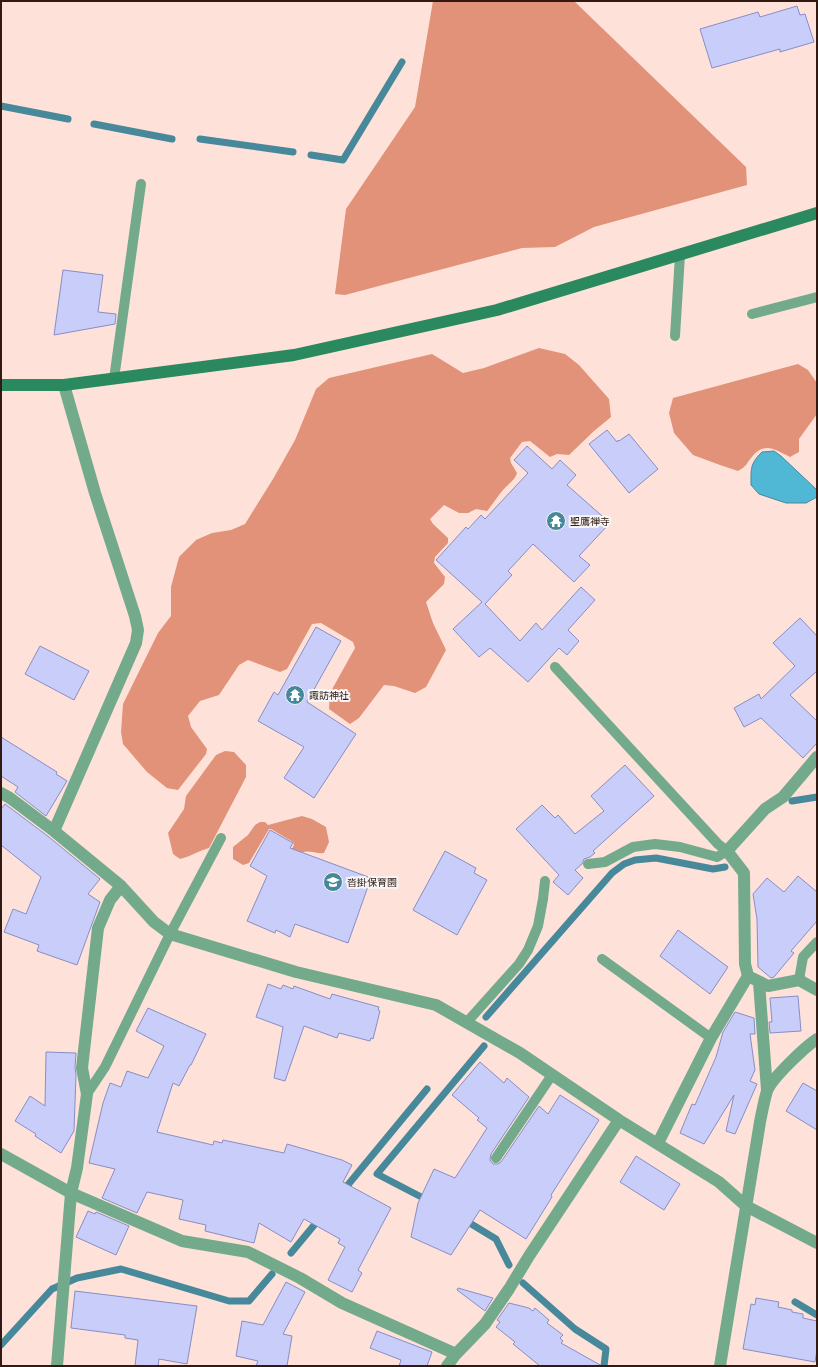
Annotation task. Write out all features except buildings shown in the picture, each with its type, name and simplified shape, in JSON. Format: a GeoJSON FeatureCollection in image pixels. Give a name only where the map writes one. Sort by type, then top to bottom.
{"type":"FeatureCollection","features":[{"type":"Feature","properties":{"kind":"street"},"geometry":{"type":"LineString","coordinates":[[1,385],[64,385],[294,355],[497,310],[817,213]]}},
{"type":"Feature","properties":{"kind":"street"},"geometry":{"type":"LineString","coordinates":[[54,831],[136,643],[138,630],[135,616],[95,493],[64,385]]}},
{"type":"Feature","properties":{"kind":"street"},"geometry":{"type":"LineString","coordinates":[[720,1366],[760,1122],[767,1090],[753,979],[745,964],[744,873],[727,851],[765,809],[783,797],[817,757]]}},
{"type":"Feature","properties":{"kind":"street"},"geometry":{"type":"LineString","coordinates":[[1,793],[54,831],[121,886],[154,922],[170,934],[296,972],[436,1004],[520,1053],[619,1120],[719,1182],[746,1206],[817,1243]]}},
{"type":"Feature","properties":{"kind":"street"},"geometry":{"type":"LineString","coordinates":[[57,1366],[71,1193],[77,1168],[87,1094],[82,1068],[98,928],[110,900],[121,886]]}},
{"type":"Feature","properties":{"kind":"street"},"geometry":{"type":"LineString","coordinates":[[753,979],[768,986],[799,980],[817,990]]}},
{"type":"Feature","properties":{"kind":"street"},"geometry":{"type":"LineString","coordinates":[[658,1143],[711,1038],[753,979]]}},
{"type":"Feature","properties":{"kind":"street"},"geometry":{"type":"LineString","coordinates":[[767,1090],[786,1066],[809,1045],[817,1040]]}},
{"type":"Feature","properties":{"kind":"street"},"geometry":{"type":"LineString","coordinates":[[447,1366],[456,1354],[485,1324],[619,1120]]}},
{"type":"Feature","properties":{"kind":"street"},"geometry":{"type":"LineString","coordinates":[[1,1154],[71,1193],[182,1241],[248,1252],[300,1278],[342,1303],[456,1354]]}},
{"type":"Feature","properties":{"kind":"lane"},"geometry":{"type":"LineString","coordinates":[[114,378],[141,184]]}},
{"type":"Feature","properties":{"kind":"lane"},"geometry":{"type":"LineString","coordinates":[[675,336],[680,254]]}},
{"type":"Feature","properties":{"kind":"lane"},"geometry":{"type":"LineString","coordinates":[[752,314],[817,297]]}},
{"type":"Feature","properties":{"kind":"lane"},"geometry":{"type":"LineString","coordinates":[[555,667],[718,844],[727,851],[717,857],[680,847],[655,844],[633,847],[604,862],[588,864]]}},
{"type":"Feature","properties":{"kind":"lane"},"geometry":{"type":"LineString","coordinates":[[87,1094],[105,1067],[170,934],[221,838]]}},
{"type":"Feature","properties":{"kind":"lane"},"geometry":{"type":"LineString","coordinates":[[467,1022],[519,964],[528,950],[538,926],[545,881]]}},
{"type":"Feature","properties":{"kind":"lane"},"geometry":{"type":"LineString","coordinates":[[799,980],[803,957],[817,942]]}},
{"type":"Feature","properties":{"kind":"lane"},"geometry":{"type":"LineString","coordinates":[[602,959],[711,1038]]}},
{"type":"Feature","properties":{"kind":"lane"},"geometry":{"type":"LineString","coordinates":[[496,1158],[552,1075]]}},
{"type":"Feature","properties":{"kind":"shaded area"},"geometry":{"type":"Polygon","coordinates":[[[433,1],[574,1],[746,167],[747,185],[594,227],[555,247],[522,248],[345,295],[335,294],[346,209],[415,107],[433,1]]]}},
{"type":"Feature","properties":{"kind":"shaded area"},"geometry":{"type":"Polygon","coordinates":[[[539,348],[565,354],[579,365],[609,399],[611,417],[569,455],[557,454],[550,457],[530,441],[522,442],[510,458],[511,463],[517,473],[516,475],[487,511],[476,509],[468,513],[459,513],[444,505],[430,519],[433,524],[448,538],[448,543],[435,557],[434,563],[445,577],[444,584],[426,602],[433,623],[446,650],[426,687],[415,693],[394,686],[384,685],[359,718],[350,724],[329,709],[330,693],[355,648],[353,642],[321,623],[312,624],[287,669],[280,672],[248,660],[239,665],[219,695],[200,701],[188,716],[191,727],[207,749],[206,754],[178,790],[167,788],[147,772],[123,744],[121,732],[123,704],[158,633],[171,616],[171,587],[179,557],[196,540],[212,533],[231,530],[245,524],[295,440],[316,389],[329,378],[432,354],[463,373],[484,368],[539,348]]]}},
{"type":"Feature","properties":{"kind":"shaded area"},"geometry":{"type":"Polygon","coordinates":[[[798,364],[808,370],[817,383],[817,414],[799,439],[799,452],[790,457],[774,449],[765,448],[756,453],[745,466],[738,471],[693,455],[674,433],[669,413],[673,398],[798,364]]]}},
{"type":"Feature","properties":{"kind":"shaded area"},"geometry":{"type":"Polygon","coordinates":[[[225,751],[234,752],[246,765],[246,777],[209,848],[180,859],[173,854],[168,833],[184,809],[186,796],[216,755],[225,751]]]}},
{"type":"Feature","properties":{"kind":"shaded area"},"geometry":{"type":"Polygon","coordinates":[[[302,816],[312,819],[326,827],[329,842],[324,853],[308,851],[303,852],[293,877],[323,931],[319,933],[303,920],[276,879],[294,845],[293,842],[269,829],[249,863],[243,865],[233,859],[233,847],[248,835],[255,825],[260,822],[265,822],[268,825],[302,816]]]}},
{"type":"Feature","properties":{"kind":"water"},"geometry":{"type":"Polygon","coordinates":[[[774,451],[817,490],[817,497],[806,503],[786,503],[759,494],[751,485],[753,463],[762,452],[774,451]]]}},
{"type":"Feature","properties":{"kind":"waterway"},"geometry":{"type":"LineString","coordinates":[[311,155],[343,160],[402,62]]}},
{"type":"Feature","properties":{"kind":"waterway"},"geometry":{"type":"LineString","coordinates":[[1,106],[68,119]]}},
{"type":"Feature","properties":{"kind":"waterway"},"geometry":{"type":"LineString","coordinates":[[94,124],[172,139]]}},
{"type":"Feature","properties":{"kind":"waterway"},"geometry":{"type":"LineString","coordinates":[[200,139],[293,152]]}},
{"type":"Feature","properties":{"kind":"waterway"},"geometry":{"type":"LineString","coordinates":[[792,801],[817,797]]}},
{"type":"Feature","properties":{"kind":"waterway"},"geometry":{"type":"LineString","coordinates":[[486,1017],[612,873],[624,864],[635,860],[656,858],[713,869],[725,867]]}},
{"type":"Feature","properties":{"kind":"waterway"},"geometry":{"type":"LineString","coordinates":[[429,1201],[377,1174],[484,1046]]}},
{"type":"Feature","properties":{"kind":"waterway"},"geometry":{"type":"LineString","coordinates":[[342,1192],[427,1089]]}},
{"type":"Feature","properties":{"kind":"waterway"},"geometry":{"type":"LineString","coordinates":[[291,1253],[320,1218]]}},
{"type":"Feature","properties":{"kind":"waterway"},"geometry":{"type":"LineString","coordinates":[[463,1219],[496,1239],[509,1265]]}},
{"type":"Feature","properties":{"kind":"waterway"},"geometry":{"type":"LineString","coordinates":[[1,1345],[52,1289],[77,1278],[121,1269],[229,1301],[249,1301],[272,1274]]}},
{"type":"Feature","properties":{"kind":"waterway"},"geometry":{"type":"LineString","coordinates":[[523,1283],[575,1329],[606,1349],[604,1366]]}},
{"type":"Feature","properties":{"kind":"waterway"},"geometry":{"type":"LineString","coordinates":[[795,1302],[817,1315]]}},
{"type":"Feature","properties":{"kind":"place","name":"聖鷹禅寺"},"geometry":{"type":"Point","coordinates":[556,521]}},
{"type":"Feature","properties":{"kind":"place","name":"諏訪神社"},"geometry":{"type":"Point","coordinates":[295,695]}},
{"type":"Feature","properties":{"kind":"place","name":"沓掛保育園"},"geometry":{"type":"Point","coordinates":[333,882]}}]}
